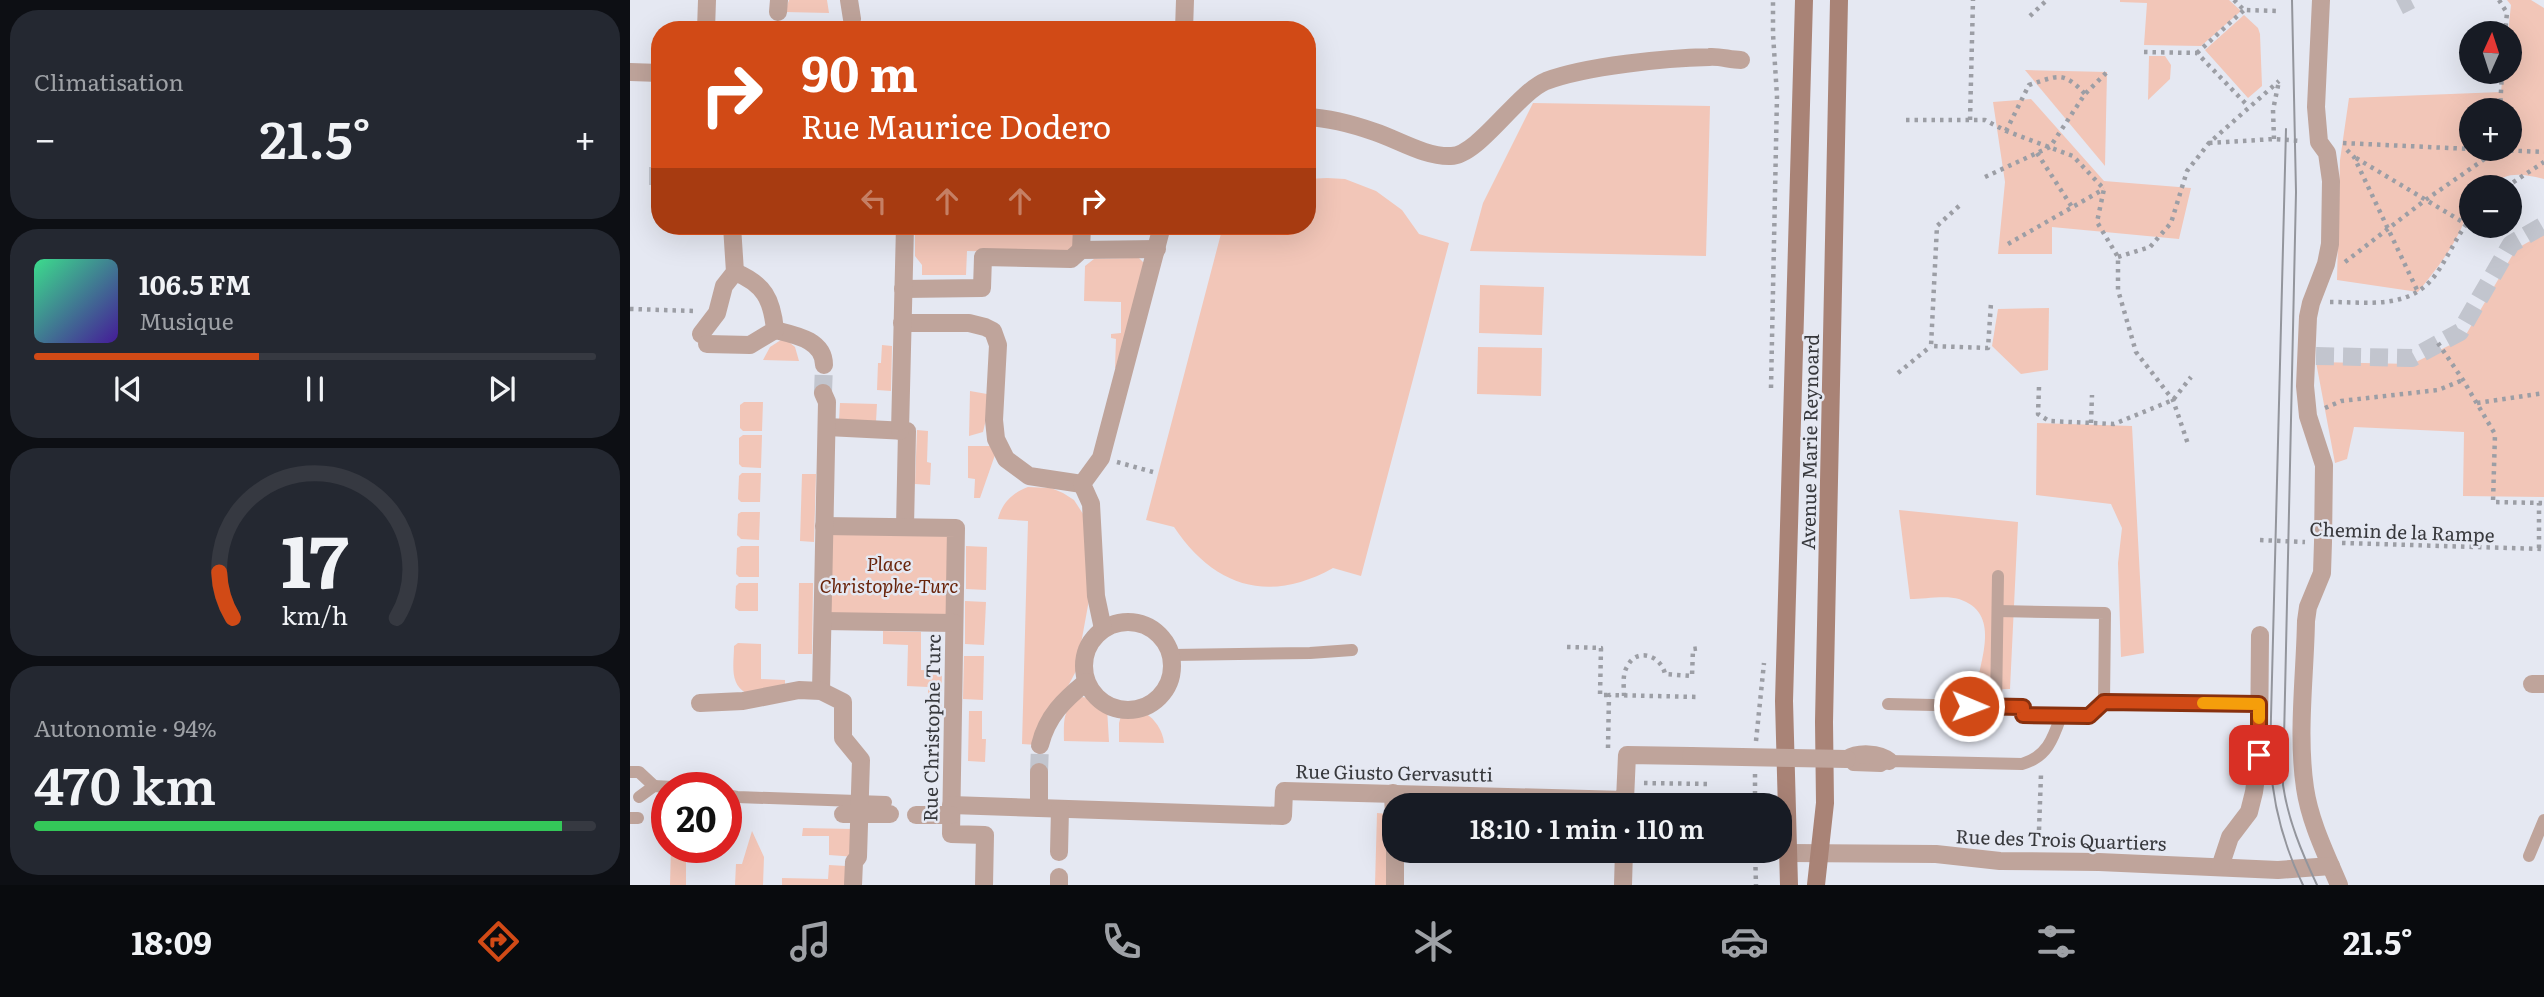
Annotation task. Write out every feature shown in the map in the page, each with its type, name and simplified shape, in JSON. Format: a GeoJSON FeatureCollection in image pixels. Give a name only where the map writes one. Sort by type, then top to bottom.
{"type":"FeatureCollection","features":[{"type":"Feature","properties":{"kind":"main road","name":"Avenue Marie Reynoard"},"geometry":{"type":"LineString","coordinates":[[1787,793],[1784,701],[1804,0]]}},
{"type":"Feature","properties":{"kind":"main road","name":"Avenue Marie Reynoard"},"geometry":{"type":"LineString","coordinates":[[1816,885],[1825,803],[1824,711],[1839,0]]}},
{"type":"Feature","properties":{"kind":"main road","name":"Avenue Marie Reynoard"},"geometry":{"type":"LineString","coordinates":[[1789,863],[1789,885]]}},
{"type":"Feature","properties":{"kind":"street"},"geometry":{"type":"LineString","coordinates":[[706,21],[707,0]]}},
{"type":"Feature","properties":{"kind":"street"},"geometry":{"type":"LineString","coordinates":[[849,0],[852,19]]}},
{"type":"Feature","properties":{"kind":"street"},"geometry":{"type":"LineString","coordinates":[[1184,21],[1185,0]]}},
{"type":"Feature","properties":{"kind":"street"},"geometry":{"type":"LineString","coordinates":[[2321,0],[2316,107],[2319,142],[2327,153],[2331,181],[2330,244],[2308,317],[2306,404],[2311,430],[2324,465],[2323,542],[2322,573],[2308,607],[2306,621],[2302,754],[2305,790],[2310,808],[2339,885]]}},
{"type":"Feature","properties":{"kind":"street"},"geometry":{"type":"LineString","coordinates":[[1316,114],[1373,131],[1432,154],[1453,157],[1473,147],[1496,123],[1544,82],[1585,71],[1646,62],[1712,56],[1741,60]]}},
{"type":"Feature","properties":{"kind":"street"},"geometry":{"type":"LineString","coordinates":[[630,72],[651,73]]}},
{"type":"Feature","properties":{"kind":"street"},"geometry":{"type":"LineString","coordinates":[[733,235],[735,272],[724,286],[717,313],[704,339],[750,345],[775,330],[797,335],[819,347],[824,356],[824,365]]}},
{"type":"Feature","properties":{"kind":"street"},"geometry":{"type":"LineString","coordinates":[[900,431],[905,235]]}},
{"type":"Feature","properties":{"kind":"street"},"geometry":{"type":"LineString","coordinates":[[1081,250],[1082,235]]}},
{"type":"Feature","properties":{"kind":"street"},"geometry":{"type":"LineString","coordinates":[[1082,484],[1101,458],[1160,235]]}},
{"type":"Feature","properties":{"kind":"street"},"geometry":{"type":"LineString","coordinates":[[903,289],[982,288],[983,257],[1071,259],[1081,250],[1157,249]]}},
{"type":"Feature","properties":{"kind":"street"},"geometry":{"type":"LineString","coordinates":[[735,272],[753,280],[765,292],[774,316],[775,330]]}},
{"type":"Feature","properties":{"kind":"street"},"geometry":{"type":"LineString","coordinates":[[902,323],[969,323],[993,331],[998,345],[996,439],[1006,459],[1029,476],[1082,484]]}},
{"type":"Feature","properties":{"kind":"street"},"geometry":{"type":"LineString","coordinates":[[821,691],[827,427],[827,402],[823,393]]}},
{"type":"Feature","properties":{"kind":"street"},"geometry":{"type":"LineString","coordinates":[[827,427],[907,431],[905,527]]}},
{"type":"Feature","properties":{"kind":"street"},"geometry":{"type":"LineString","coordinates":[[1082,484],[1091,503],[1096,596],[1103,629]]}},
{"type":"Feature","properties":{"kind":"street","name":"Rue Christophe Turc"},"geometry":{"type":"LineString","coordinates":[[824,526],[956,528],[951,834],[985,835],[984,885]]}},
{"type":"Feature","properties":{"kind":"street","name":"Rue Christophe Turc"},"geometry":{"type":"LineString","coordinates":[[822,621],[954,623]]}},
{"type":"Feature","properties":{"kind":"street"},"geometry":{"type":"LineString","coordinates":[[1130,621],[1144,624],[1156,631],[1166,642],[1171,655],[1172,670],[1169,684],[1160,696],[1141,708],[1119,709],[1105,704],[1094,694],[1086,682],[1086,652],[1092,639],[1103,629],[1130,621]]}},
{"type":"Feature","properties":{"kind":"street"},"geometry":{"type":"LineString","coordinates":[[2220,867],[2230,837],[2249,812],[2254,792],[2259,755],[2260,635]]}},
{"type":"Feature","properties":{"kind":"street"},"geometry":{"type":"LineString","coordinates":[[1040,745],[1052,713],[1086,682]]}},
{"type":"Feature","properties":{"kind":"street"},"geometry":{"type":"LineString","coordinates":[[700,703],[743,701],[799,690],[821,691],[843,702],[843,738],[861,760],[854,810],[858,857],[854,862],[853,885]]}},
{"type":"Feature","properties":{"kind":"street"},"geometry":{"type":"LineString","coordinates":[[1625,793],[1627,755],[1847,759],[1854,754],[1882,755],[1889,761]]}},
{"type":"Feature","properties":{"kind":"street"},"geometry":{"type":"LineString","coordinates":[[1039,772],[1039,808]]}},
{"type":"Feature","properties":{"kind":"street","name":"Rue Giusto Gervasutti"},"geometry":{"type":"LineString","coordinates":[[916,815],[951,810],[1039,808],[1283,816],[1284,791],[1393,793]]}},
{"type":"Feature","properties":{"kind":"street"},"geometry":{"type":"LineString","coordinates":[[854,810],[888,808]]}},
{"type":"Feature","properties":{"kind":"street"},"geometry":{"type":"LineString","coordinates":[[1059,852],[1060,809]]}},
{"type":"Feature","properties":{"kind":"street","name":"Rue des Trois Quartiers"},"geometry":{"type":"LineString","coordinates":[[1792,853],[1936,854],[2000,861],[2220,867],[2281,877],[2331,866]]}},
{"type":"Feature","properties":{"kind":"street"},"geometry":{"type":"LineString","coordinates":[[1395,863],[1395,885]]}},
{"type":"Feature","properties":{"kind":"street"},"geometry":{"type":"LineString","coordinates":[[1623,885],[1624,863]]}},
{"type":"Feature","properties":{"kind":"lane"},"geometry":{"type":"LineString","coordinates":[[1996,706],[1998,576]]}},
{"type":"Feature","properties":{"kind":"lane"},"geometry":{"type":"LineString","coordinates":[[1997,611],[2105,613],[2104,702]]}},
{"type":"Feature","properties":{"kind":"lane"},"geometry":{"type":"LineString","coordinates":[[1171,655],[1352,650]]}},
{"type":"Feature","properties":{"kind":"lane"},"geometry":{"type":"LineString","coordinates":[[1888,704],[2023,707],[2023,715],[2089,716],[2104,702],[2259,704]]}},
{"type":"Feature","properties":{"kind":"lane"},"geometry":{"type":"LineString","coordinates":[[1889,761],[2022,764],[2042,755],[2050,745],[2061,716]]}},
{"type":"Feature","properties":{"kind":"lane"},"geometry":{"type":"LineString","coordinates":[[635,772],[651,784]]}},
{"type":"Feature","properties":{"kind":"lane"},"geometry":{"type":"LineString","coordinates":[[639,797],[651,788]]}},
{"type":"Feature","properties":{"kind":"lane"},"geometry":{"type":"LineString","coordinates":[[742,798],[854,810]]}},
{"type":"Feature","properties":{"kind":"lane"},"geometry":{"type":"LineString","coordinates":[[2529,856],[2544,820]]}},
{"type":"Feature","properties":{"kind":"path","name":"Avenue Marie Reynoard"},"geometry":{"type":"LineString","coordinates":[[1771,401],[1777,96],[1773,0]]}},
{"type":"Feature","properties":{"kind":"path"},"geometry":{"type":"LineString","coordinates":[[1970,120],[1973,0]]}},
{"type":"Feature","properties":{"kind":"path"},"geometry":{"type":"LineString","coordinates":[[2030,16],[2047,0]]}},
{"type":"Feature","properties":{"kind":"path"},"geometry":{"type":"LineString","coordinates":[[2234,0],[2244,10],[2278,11]]}},
{"type":"Feature","properties":{"kind":"path"},"geometry":{"type":"LineString","coordinates":[[2499,0],[2507,13],[2506,21]]}},
{"type":"Feature","properties":{"kind":"path"},"geometry":{"type":"LineString","coordinates":[[2144,52],[2197,53],[2244,10]]}},
{"type":"Feature","properties":{"kind":"path"},"geometry":{"type":"LineString","coordinates":[[2197,53],[2248,106]]}},
{"type":"Feature","properties":{"kind":"path"},"geometry":{"type":"LineString","coordinates":[[1985,177],[2050,147],[2085,94],[2107,72]]}},
{"type":"Feature","properties":{"kind":"path"},"geometry":{"type":"LineString","coordinates":[[2006,131],[2029,85],[2056,76],[2073,80],[2085,94]]}},
{"type":"Feature","properties":{"kind":"path"},"geometry":{"type":"LineString","coordinates":[[2118,257],[2150,247],[2171,223],[2187,171],[2209,142],[2279,81],[2273,110],[2273,139]]}},
{"type":"Feature","properties":{"kind":"path"},"geometry":{"type":"LineString","coordinates":[[1906,120],[1985,120],[2006,131],[2073,156],[2104,189]]}},
{"type":"Feature","properties":{"kind":"path"},"geometry":{"type":"LineString","coordinates":[[2209,142],[2273,139],[2319,142]]}},
{"type":"Feature","properties":{"kind":"path"},"geometry":{"type":"LineString","coordinates":[[2459,148],[2339,142],[2354,158],[2459,221]]}},
{"type":"Feature","properties":{"kind":"path"},"geometry":{"type":"LineString","coordinates":[[2522,151],[2544,152]]}},
{"type":"Feature","properties":{"kind":"path"},"geometry":{"type":"LineString","coordinates":[[2037,153],[2071,207]]}},
{"type":"Feature","properties":{"kind":"path"},"geometry":{"type":"LineString","coordinates":[[2354,158],[2418,292]]}},
{"type":"Feature","properties":{"kind":"path"},"geometry":{"type":"LineString","coordinates":[[2326,264],[2336,270],[2424,201],[2482,161]]}},
{"type":"Feature","properties":{"kind":"path"},"geometry":{"type":"LineString","coordinates":[[2522,176],[2544,162]]}},
{"type":"Feature","properties":{"kind":"path"},"geometry":{"type":"LineString","coordinates":[[2104,189],[2097,222],[2118,257],[2119,290],[2136,352],[2173,400],[2188,444]]}},
{"type":"Feature","properties":{"kind":"path"},"geometry":{"type":"LineString","coordinates":[[2008,244],[2104,189]]}},
{"type":"Feature","properties":{"kind":"path"},"geometry":{"type":"LineString","coordinates":[[1931,346],[1937,226],[1959,206]]}},
{"type":"Feature","properties":{"kind":"path"},"geometry":{"type":"LineString","coordinates":[[2311,303],[2382,304],[2418,292],[2434,277],[2459,236]]}},
{"type":"Feature","properties":{"kind":"path"},"geometry":{"type":"LineString","coordinates":[[1898,373],[1931,346],[1988,348],[1991,303]]}},
{"type":"Feature","properties":{"kind":"path"},"geometry":{"type":"LineString","coordinates":[[630,309],[717,313]]}},
{"type":"Feature","properties":{"kind":"path"},"geometry":{"type":"LineString","coordinates":[[2438,344],[2495,433],[2493,502],[2542,503],[2541,548]]}},
{"type":"Feature","properties":{"kind":"path"},"geometry":{"type":"LineString","coordinates":[[2039,387],[2038,414],[2049,421],[2113,424],[2173,400],[2191,377]]}},
{"type":"Feature","properties":{"kind":"path"},"geometry":{"type":"LineString","coordinates":[[2324,408],[2341,401],[2438,390],[2463,380]]}},
{"type":"Feature","properties":{"kind":"path"},"geometry":{"type":"LineString","coordinates":[[2477,403],[2544,393]]}},
{"type":"Feature","properties":{"kind":"path"},"geometry":{"type":"LineString","coordinates":[[2091,423],[2092,395]]}},
{"type":"Feature","properties":{"kind":"path"},"geometry":{"type":"LineString","coordinates":[[1101,458],[1153,472]]}},
{"type":"Feature","properties":{"kind":"path","name":"Chemin de la Rampe"},"geometry":{"type":"LineString","coordinates":[[2260,540],[2541,548]]}},
{"type":"Feature","properties":{"kind":"path"},"geometry":{"type":"LineString","coordinates":[[1567,647],[1601,648],[1601,695],[1699,697]]}},
{"type":"Feature","properties":{"kind":"path"},"geometry":{"type":"LineString","coordinates":[[1624,696],[1625,671],[1633,659],[1652,657],[1661,663],[1665,674],[1692,676],[1692,649],[1700,648]]}},
{"type":"Feature","properties":{"kind":"path"},"geometry":{"type":"LineString","coordinates":[[1755,750],[1765,652]]}},
{"type":"Feature","properties":{"kind":"path"},"geometry":{"type":"LineString","coordinates":[[1609,695],[1608,754],[1627,755]]}},
{"type":"Feature","properties":{"kind":"path"},"geometry":{"type":"LineString","coordinates":[[1755,764],[1755,793]]}},
{"type":"Feature","properties":{"kind":"path"},"geometry":{"type":"LineString","coordinates":[[1646,793],[1711,784]]}},
{"type":"Feature","properties":{"kind":"path"},"geometry":{"type":"LineString","coordinates":[[2039,830],[2040,796]]}},
{"type":"Feature","properties":{"kind":"path"},"geometry":{"type":"LineString","coordinates":[[1755,863],[1756,885]]}},
{"type":"Feature","properties":{"kind":"green space"},"geometry":{"type":"Polygon","coordinates":[[[789,0],[827,0],[829,13],[785,12],[789,0]]]}},
{"type":"Feature","properties":{"kind":"green space"},"geometry":{"type":"Polygon","coordinates":[[[2120,0],[2229,0],[2241,11],[2201,46],[2144,45],[2147,3],[2120,0]]]}},
{"type":"Feature","properties":{"kind":"green space"},"geometry":{"type":"Polygon","coordinates":[[[2507,0],[2531,0],[2544,8],[2544,179],[2522,175],[2459,175],[2459,234],[2418,292],[2337,280],[2340,160],[2349,98],[2501,92],[2502,84],[2522,84],[2522,21],[2509,21],[2511,5],[2507,0]]]}},
{"type":"Feature","properties":{"kind":"green space"},"geometry":{"type":"Polygon","coordinates":[[[2244,15],[2258,28],[2260,34],[2262,86],[2248,98],[2205,50],[2244,15]]]}},
{"type":"Feature","properties":{"kind":"green space"},"geometry":{"type":"Polygon","coordinates":[[[2149,56],[2165,56],[2171,65],[2170,79],[2148,100],[2149,56]]]}},
{"type":"Feature","properties":{"kind":"green space"},"geometry":{"type":"Polygon","coordinates":[[[2025,70],[2107,72],[2105,166],[2025,70]]]}},
{"type":"Feature","properties":{"kind":"green space"},"geometry":{"type":"Polygon","coordinates":[[[2031,99],[2104,181],[2191,188],[2179,239],[2052,227],[2052,254],[1998,254],[2005,182],[1993,102],[2031,99]]]}},
{"type":"Feature","properties":{"kind":"green space"},"geometry":{"type":"Polygon","coordinates":[[[1533,103],[1710,106],[1706,256],[1470,251],[1483,203],[1533,103]]]}},
{"type":"Feature","properties":{"kind":"green space"},"geometry":{"type":"Polygon","coordinates":[[[1316,179],[1345,179],[1376,191],[1402,210],[1419,234],[1449,243],[1361,576],[1333,568],[1287,585],[1265,587],[1244,584],[1207,564],[1174,527],[1146,520],[1221,235],[1316,235],[1316,179]]]}},
{"type":"Feature","properties":{"kind":"green space"},"geometry":{"type":"Polygon","coordinates":[[[2544,233],[2544,497],[2463,496],[2464,432],[2354,427],[2347,459],[2335,463],[2316,362],[2412,364],[2464,338],[2516,249],[2544,233]]]}},
{"type":"Feature","properties":{"kind":"green space"},"geometry":{"type":"Polygon","coordinates":[[[915,235],[1074,235],[1071,253],[967,251],[966,275],[922,275],[922,265],[915,256],[915,235]]]}},
{"type":"Feature","properties":{"kind":"green space"},"geometry":{"type":"Polygon","coordinates":[[[1139,258],[1144,263],[1120,367],[1115,368],[1116,339],[1111,338],[1111,334],[1121,333],[1121,302],[1084,301],[1085,266],[1094,259],[1139,258]]]}},
{"type":"Feature","properties":{"kind":"green space"},"geometry":{"type":"Polygon","coordinates":[[[1480,285],[1544,287],[1542,335],[1479,333],[1480,285]]]}},
{"type":"Feature","properties":{"kind":"green space"},"geometry":{"type":"Polygon","coordinates":[[[2049,308],[2048,370],[2021,374],[1992,346],[1998,309],[2049,308]]]}},
{"type":"Feature","properties":{"kind":"green space"},"geometry":{"type":"Polygon","coordinates":[[[784,338],[795,347],[799,361],[763,360],[770,347],[784,338]]]}},
{"type":"Feature","properties":{"kind":"green space"},"geometry":{"type":"Polygon","coordinates":[[[882,345],[892,346],[891,391],[877,390],[882,345]]]}},
{"type":"Feature","properties":{"kind":"green space"},"geometry":{"type":"Polygon","coordinates":[[[1478,347],[1542,348],[1541,396],[1477,394],[1478,347]]]}},
{"type":"Feature","properties":{"kind":"green space"},"geometry":{"type":"Polygon","coordinates":[[[970,391],[987,394],[991,399],[983,432],[969,436],[970,391]]]}},
{"type":"Feature","properties":{"kind":"green space"},"geometry":{"type":"Polygon","coordinates":[[[744,402],[763,402],[762,431],[743,431],[740,428],[740,405],[744,402]]]}},
{"type":"Feature","properties":{"kind":"green space"},"geometry":{"type":"Polygon","coordinates":[[[840,403],[877,404],[876,421],[839,420],[840,403]]]}},
{"type":"Feature","properties":{"kind":"green space"},"geometry":{"type":"Polygon","coordinates":[[[2037,423],[2132,426],[2144,653],[2121,657],[2118,563],[2122,528],[2111,504],[2036,495],[2037,423]]]}},
{"type":"Feature","properties":{"kind":"green space"},"geometry":{"type":"Polygon","coordinates":[[[917,430],[928,431],[927,462],[931,463],[930,485],[915,484],[917,430]]]}},
{"type":"Feature","properties":{"kind":"green space"},"geometry":{"type":"Polygon","coordinates":[[[743,435],[762,435],[761,468],[742,467],[739,464],[739,438],[743,435]]]}},
{"type":"Feature","properties":{"kind":"green space"},"geometry":{"type":"Polygon","coordinates":[[[968,446],[990,446],[995,455],[980,498],[974,498],[975,479],[968,478],[968,446]]]}},
{"type":"Feature","properties":{"kind":"green space"},"geometry":{"type":"Polygon","coordinates":[[[742,473],[761,473],[760,502],[741,502],[738,499],[739,476],[742,473]]]}},
{"type":"Feature","properties":{"kind":"green space"},"geometry":{"type":"Polygon","coordinates":[[[802,474],[816,474],[814,542],[800,541],[802,474]]]}},
{"type":"Feature","properties":{"kind":"green space"},"geometry":{"type":"Polygon","coordinates":[[[1028,487],[1051,488],[1063,493],[1074,500],[1085,517],[1089,600],[1076,671],[1037,745],[1022,744],[1028,521],[998,519],[1008,499],[1028,487]]]}},
{"type":"Feature","properties":{"kind":"green space"},"geometry":{"type":"Polygon","coordinates":[[[1899,510],[2018,522],[2010,689],[1976,690],[1985,637],[1980,614],[1972,606],[1954,598],[1910,599],[1899,510]]]}},
{"type":"Feature","properties":{"kind":"green space"},"geometry":{"type":"Polygon","coordinates":[[[760,512],[759,540],[741,539],[737,535],[738,514],[760,512]]]}},
{"type":"Feature","properties":{"kind":"green space","name":"Place Christophe-Turc"},"geometry":{"type":"Polygon","coordinates":[[[824,526],[956,528],[954,623],[823,621],[824,526]]]}},
{"type":"Feature","properties":{"kind":"green space"},"geometry":{"type":"Polygon","coordinates":[[[759,546],[759,577],[739,577],[736,574],[737,548],[759,546]]]}},
{"type":"Feature","properties":{"kind":"green space"},"geometry":{"type":"Polygon","coordinates":[[[966,546],[987,547],[986,590],[966,589],[966,546]]]}},
{"type":"Feature","properties":{"kind":"green space"},"geometry":{"type":"Polygon","coordinates":[[[739,583],[758,583],[758,611],[739,611],[735,608],[736,586],[739,583]]]}},
{"type":"Feature","properties":{"kind":"green space"},"geometry":{"type":"Polygon","coordinates":[[[799,583],[813,583],[812,654],[798,654],[799,583]]]}},
{"type":"Feature","properties":{"kind":"green space"},"geometry":{"type":"Polygon","coordinates":[[[965,601],[986,602],[984,645],[965,644],[965,601]]]}},
{"type":"Feature","properties":{"kind":"green space"},"geometry":{"type":"Polygon","coordinates":[[[883,631],[921,632],[921,670],[942,671],[941,720],[928,720],[928,687],[907,686],[908,645],[883,644],[883,631]]]}},
{"type":"Feature","properties":{"kind":"green space"},"geometry":{"type":"Polygon","coordinates":[[[738,643],[761,644],[761,679],[785,680],[785,684],[746,693],[741,689],[734,672],[734,646],[738,643]]]}},
{"type":"Feature","properties":{"kind":"green space"},"geometry":{"type":"Polygon","coordinates":[[[964,656],[984,656],[983,700],[963,699],[964,656]]]}},
{"type":"Feature","properties":{"kind":"green space"},"geometry":{"type":"Polygon","coordinates":[[[1082,697],[1107,708],[1109,742],[1064,741],[1065,715],[1082,697]]]}},
{"type":"Feature","properties":{"kind":"green space"},"geometry":{"type":"Polygon","coordinates":[[[969,711],[982,711],[982,739],[986,739],[985,762],[968,761],[969,711]]]}},
{"type":"Feature","properties":{"kind":"green space"},"geometry":{"type":"Polygon","coordinates":[[[1138,711],[1148,715],[1156,723],[1164,743],[1119,742],[1121,716],[1138,711]]]}},
{"type":"Feature","properties":{"kind":"green space"},"geometry":{"type":"Polygon","coordinates":[[[1377,813],[1382,813],[1382,863],[1389,863],[1389,878],[1386,885],[1375,885],[1377,813]]]}},
{"type":"Feature","properties":{"kind":"green space"},"geometry":{"type":"Polygon","coordinates":[[[803,828],[853,829],[856,857],[829,855],[829,836],[802,836],[803,828]]]}},
{"type":"Feature","properties":{"kind":"green space"},"geometry":{"type":"Polygon","coordinates":[[[752,831],[764,857],[763,885],[735,885],[736,864],[742,864],[752,831]]]}},
{"type":"Feature","properties":{"kind":"green space"},"geometry":{"type":"Polygon","coordinates":[[[671,863],[686,863],[686,885],[670,885],[671,863]]]}},
{"type":"Feature","properties":{"kind":"green space"},"geometry":{"type":"Polygon","coordinates":[[[829,865],[846,866],[845,885],[782,885],[782,878],[828,879],[829,865]]]}},
{"type":"Feature","properties":{"kind":"tunnel"},"geometry":{"type":"LineString","coordinates":[[2399,6],[2411,0]]}},
{"type":"Feature","properties":{"kind":"tunnel"},"geometry":{"type":"LineString","coordinates":[[2316,356],[2412,358],[2460,332],[2511,244],[2544,225]]}},
{"type":"Feature","properties":{"kind":"tunnel"},"geometry":{"type":"LineString","coordinates":[[823,393],[824,365]]}},
{"type":"Feature","properties":{"kind":"tunnel"},"geometry":{"type":"LineString","coordinates":[[1039,772],[1040,745]]}},
{"type":"Feature","properties":{"kind":"tram line"},"geometry":{"type":"LineString","coordinates":[[2292,0],[2296,192],[2283,785],[2296,836],[2317,885]]}},
{"type":"Feature","properties":{"kind":"tram line"},"geometry":{"type":"LineString","coordinates":[[2286,129],[2270,756],[2273,790],[2280,822],[2303,885]]}},
{"type":"Feature","properties":{"kind":"slow traffic"},"geometry":{"type":"LineString","coordinates":[[2203,703],[2259,704],[2259,718]]}},
{"type":"Feature","properties":{"kind":"route"},"geometry":{"type":"LineString","coordinates":[[1969,706],[2023,707],[2023,715],[2089,716],[2104,702],[2259,704],[2259,755]]}}]}
